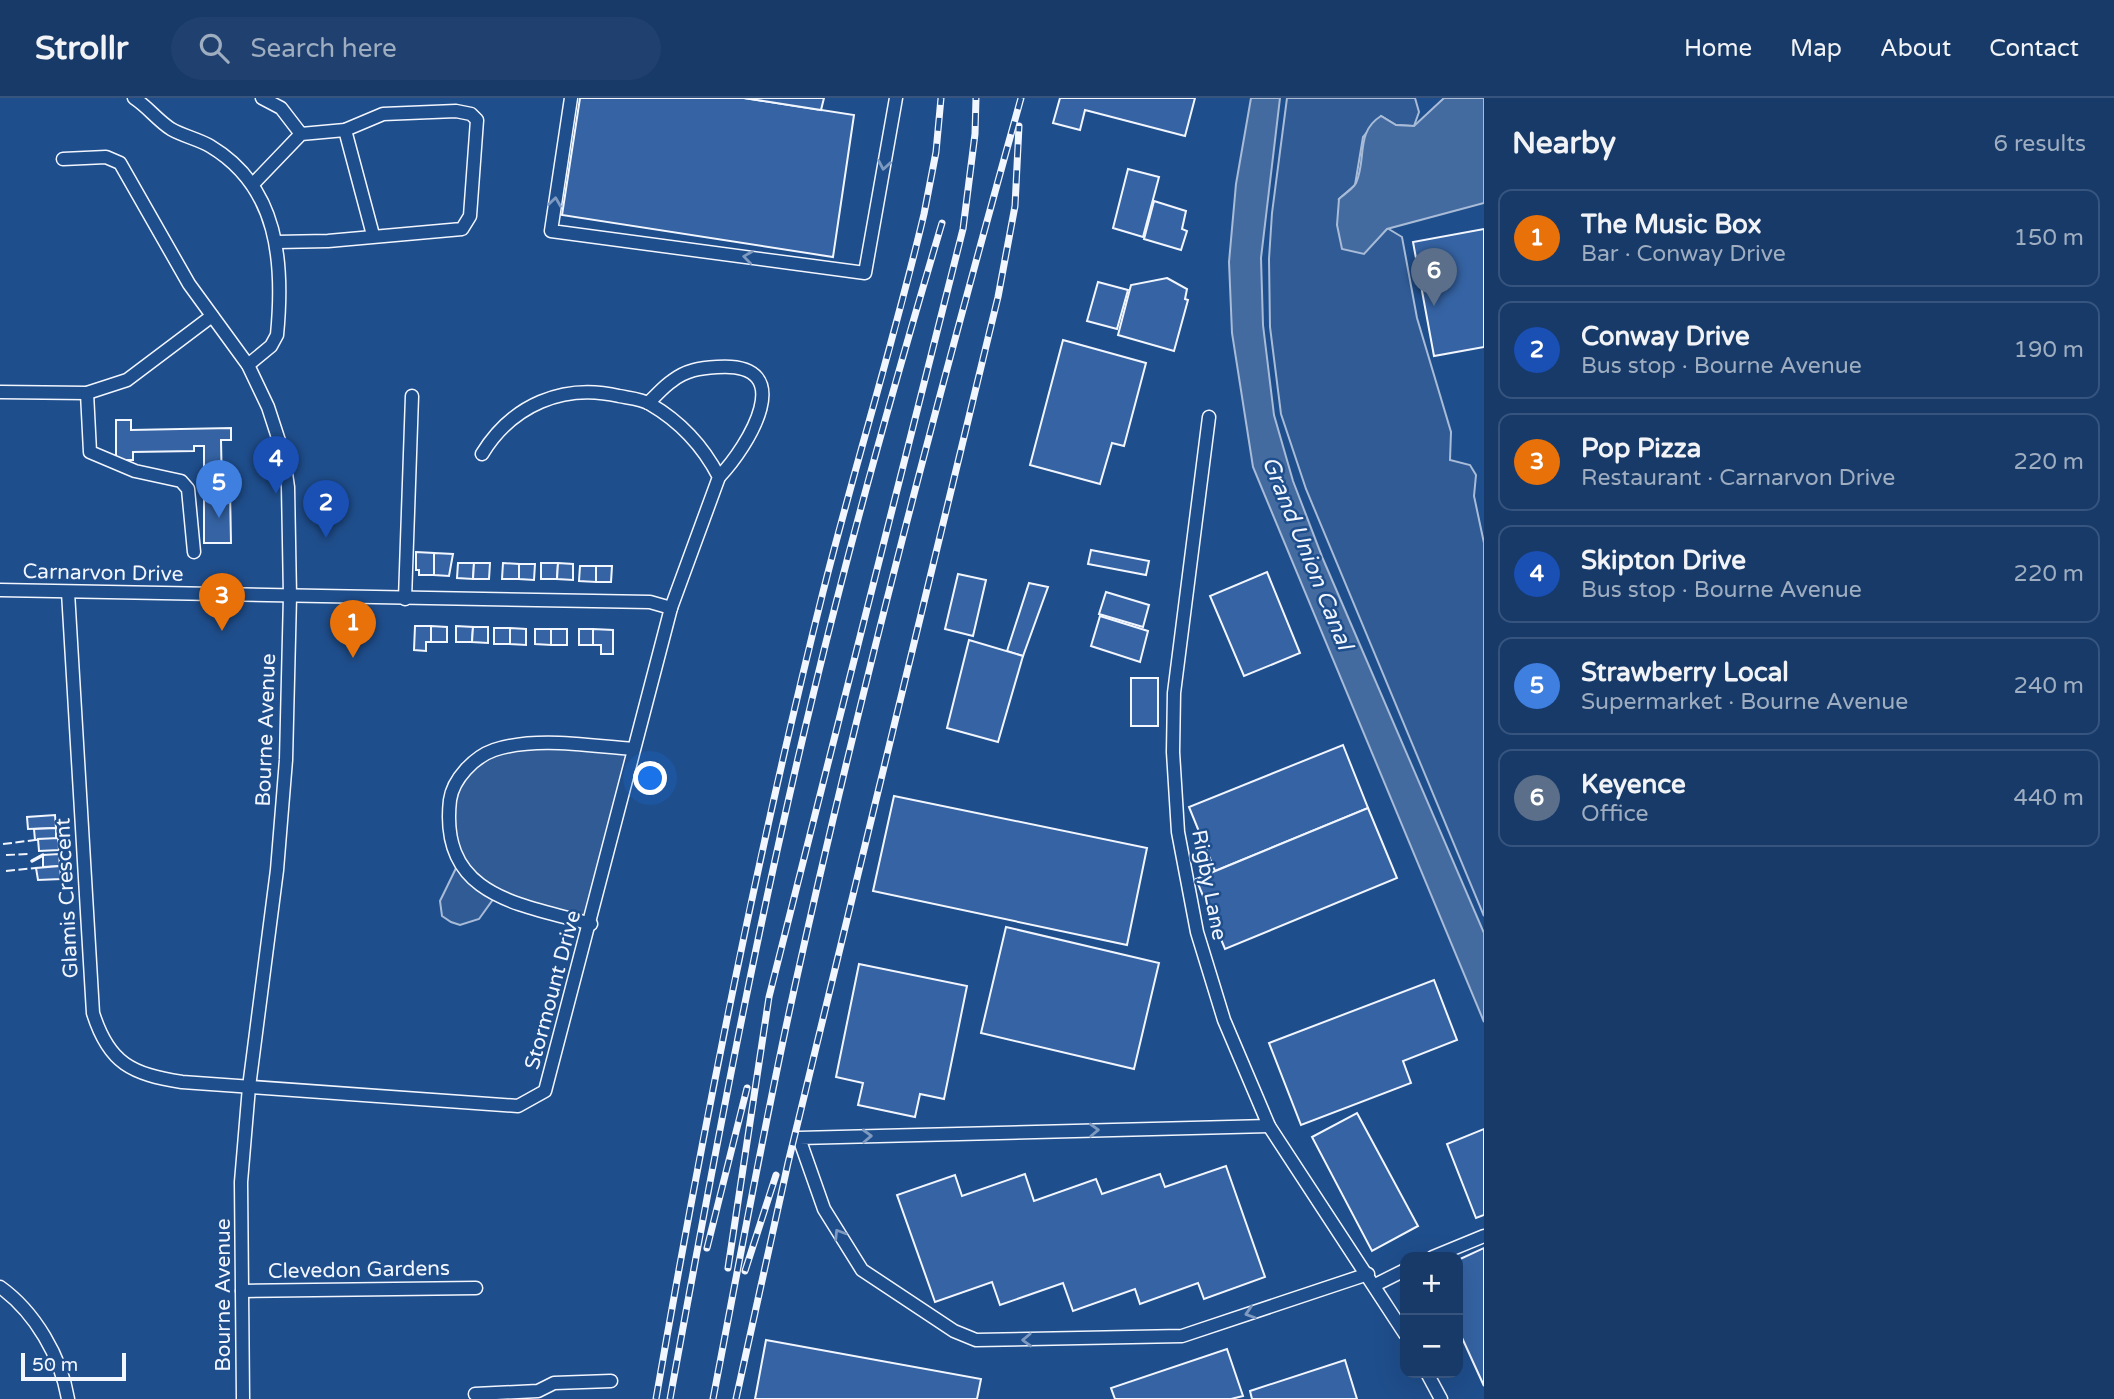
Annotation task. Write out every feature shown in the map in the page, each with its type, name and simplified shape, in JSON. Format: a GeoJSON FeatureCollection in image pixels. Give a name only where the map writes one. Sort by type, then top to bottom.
{"type":"FeatureCollection","features":[{"type":"Feature","properties":{"kind":"street"},"geometry":{"type":"LineString","coordinates":[[134,98],[150,102],[170,128],[209,145],[233,163],[256,189],[269,212],[276,242],[278,335],[271,346],[248,365]]}},
{"type":"Feature","properties":{"kind":"street"},"geometry":{"type":"LineString","coordinates":[[262,98],[281,108],[301,134]]}},
{"type":"Feature","properties":{"kind":"street"},"geometry":{"type":"LineString","coordinates":[[570,98],[551,230],[865,273],[896,98]]}},
{"type":"Feature","properties":{"kind":"street"},"geometry":{"type":"LineString","coordinates":[[256,189],[301,134],[345,130],[383,114],[456,111],[471,114],[477,120],[470,216],[462,229],[328,241],[276,242]]}},
{"type":"Feature","properties":{"kind":"street"},"geometry":{"type":"LineString","coordinates":[[345,130],[373,235]]}},
{"type":"Feature","properties":{"kind":"street","name":"Bourne Avenue"},"geometry":{"type":"LineString","coordinates":[[63,159],[106,157],[120,163],[189,284],[248,365],[268,407],[283,453],[288,486],[290,596],[286,760],[278,856],[249,1087],[241,1182],[243,1399]]}},
{"type":"Feature","properties":{"kind":"street"},"geometry":{"type":"LineString","coordinates":[[0,392],[87,393],[127,380],[212,316]]}},
{"type":"Feature","properties":{"kind":"street","name":"Stormount Drive"},"geometry":{"type":"LineString","coordinates":[[249,1087],[518,1106],[545,1090],[591,924],[633,749],[671,608],[719,477],[735,461],[757,421],[764,397],[758,380],[748,370],[732,366],[694,369],[673,380],[648,403]]}},
{"type":"Feature","properties":{"kind":"street"},"geometry":{"type":"LineString","coordinates":[[482,454],[498,429],[529,406],[555,397],[600,392],[648,403],[684,429],[706,452],[719,477]]}},
{"type":"Feature","properties":{"kind":"street"},"geometry":{"type":"LineString","coordinates":[[87,393],[90,452],[135,471],[181,481],[188,489],[194,552]]}},
{"type":"Feature","properties":{"kind":"street"},"geometry":{"type":"LineString","coordinates":[[405,599],[412,396]]}},
{"type":"Feature","properties":{"kind":"street","name":"Rigby Lane"},"geometry":{"type":"LineString","coordinates":[[1209,417],[1174,694],[1173,752],[1178,832],[1197,932],[1224,1020],[1269,1126],[1400,1326]]}},
{"type":"Feature","properties":{"kind":"street","name":"Carnarvon Drive"},"geometry":{"type":"LineString","coordinates":[[0,590],[650,602],[671,608]]}},
{"type":"Feature","properties":{"kind":"street","name":"Glamis Crescent"},"geometry":{"type":"LineString","coordinates":[[68,592],[93,1013],[100,1036],[127,1067],[146,1077],[249,1087]]}},
{"type":"Feature","properties":{"kind":"street"},"geometry":{"type":"LineString","coordinates":[[591,924],[517,903],[477,885],[458,862],[447,827],[452,791],[464,771],[493,750],[528,744],[633,749]]}},
{"type":"Feature","properties":{"kind":"street"},"geometry":{"type":"LineString","coordinates":[[1269,1126],[799,1138],[824,1209],[862,1270],[954,1331],[976,1340],[1182,1336],[1315,1292],[1400,1271]]}},
{"type":"Feature","properties":{"kind":"street"},"geometry":{"type":"LineString","coordinates":[[1445,1252],[1484,1236]]}},
{"type":"Feature","properties":{"kind":"street"},"geometry":{"type":"LineString","coordinates":[[0,1287],[33,1323],[57,1358],[68,1399]]}},
{"type":"Feature","properties":{"kind":"street","name":"Clevedon Gardens"},"geometry":{"type":"LineString","coordinates":[[242,1291],[476,1288]]}},
{"type":"Feature","properties":{"kind":"street"},"geometry":{"type":"LineString","coordinates":[[1430,1378],[1441,1399]]}},
{"type":"Feature","properties":{"kind":"street"},"geometry":{"type":"LineString","coordinates":[[475,1394],[538,1395],[554,1382],[611,1381]]}},
{"type":"Feature","properties":{"kind":"shaded area"},"geometry":{"type":"Polygon","coordinates":[[[1287,98],[1415,98],[1419,112],[1414,126],[1396,125],[1381,116],[1363,137],[1355,185],[1339,199],[1402,237],[1417,318],[1451,432],[1450,460],[1470,465],[1476,475],[1474,496],[1484,543],[1484,916],[1306,489],[1281,414],[1270,327],[1269,259],[1272,213],[1287,98]]]}},
{"type":"Feature","properties":{"kind":"shaded area"},"geometry":{"type":"Polygon","coordinates":[[[528,744],[633,749],[591,924],[497,894],[479,919],[460,925],[451,922],[442,916],[440,901],[459,862],[452,791],[493,750],[528,744]]]}},
{"type":"Feature","properties":{"kind":"water","name":"Grand Union Canal"},"geometry":{"type":"Polygon","coordinates":[[[1251,98],[1280,98],[1261,258],[1263,325],[1274,415],[1293,481],[1323,559],[1484,933],[1484,1022],[1253,467],[1232,333],[1229,262],[1236,184],[1251,98]]]}},
{"type":"Feature","properties":{"kind":"water"},"geometry":{"type":"Polygon","coordinates":[[[1444,98],[1484,98],[1484,203],[1387,229],[1364,254],[1342,249],[1337,225],[1339,199],[1356,183],[1365,138],[1373,122],[1381,116],[1396,125],[1414,126],[1444,98]]]}},
{"type":"Feature","properties":{"kind":"building"},"geometry":{"type":"Polygon","coordinates":[[[580,98],[744,98],[854,115],[833,257],[562,215],[580,98]]]}},
{"type":"Feature","properties":{"kind":"building"},"geometry":{"type":"Polygon","coordinates":[[[744,98],[824,98],[821,110],[744,98]]]}},
{"type":"Feature","properties":{"kind":"building"},"geometry":{"type":"Polygon","coordinates":[[[1060,98],[1195,98],[1185,136],[1085,110],[1080,130],[1053,123],[1060,98]]]}},
{"type":"Feature","properties":{"kind":"building"},"geometry":{"type":"Polygon","coordinates":[[[1128,169],[1159,177],[1143,237],[1113,228],[1128,169]]]}},
{"type":"Feature","properties":{"kind":"building"},"geometry":{"type":"Polygon","coordinates":[[[1154,201],[1186,211],[1182,229],[1187,231],[1181,250],[1144,239],[1154,201]]]}},
{"type":"Feature","properties":{"kind":"building"},"geometry":{"type":"Polygon","coordinates":[[[1484,229],[1484,347],[1434,356],[1413,242],[1484,229]]]}},
{"type":"Feature","properties":{"kind":"building"},"geometry":{"type":"Polygon","coordinates":[[[1167,278],[1187,289],[1185,299],[1188,300],[1174,351],[1118,335],[1131,285],[1167,278]]]}},
{"type":"Feature","properties":{"kind":"building"},"geometry":{"type":"Polygon","coordinates":[[[1098,282],[1128,290],[1117,329],[1087,321],[1098,282]]]}},
{"type":"Feature","properties":{"kind":"building"},"geometry":{"type":"Polygon","coordinates":[[[1063,340],[1146,363],[1124,446],[1112,443],[1100,484],[1030,465],[1063,340]]]}},
{"type":"Feature","properties":{"kind":"building"},"geometry":{"type":"Polygon","coordinates":[[[116,420],[131,420],[131,430],[231,428],[231,440],[221,440],[222,490],[230,490],[231,543],[204,543],[204,446],[194,446],[194,451],[133,452],[133,460],[116,460],[116,420]]]}},
{"type":"Feature","properties":{"kind":"building"},"geometry":{"type":"Polygon","coordinates":[[[1091,550],[1149,561],[1146,575],[1088,564],[1091,550]]]}},
{"type":"Feature","properties":{"kind":"building"},"geometry":{"type":"Polygon","coordinates":[[[416,552],[434,553],[434,575],[419,575],[419,570],[416,570],[416,552]]]}},
{"type":"Feature","properties":{"kind":"building"},"geometry":{"type":"Polygon","coordinates":[[[434,553],[453,554],[449,576],[434,575],[434,553]]]}},
{"type":"Feature","properties":{"kind":"building"},"geometry":{"type":"Polygon","coordinates":[[[458,563],[474,563],[473,579],[457,578],[458,563]]]}},
{"type":"Feature","properties":{"kind":"building"},"geometry":{"type":"Polygon","coordinates":[[[474,563],[490,563],[489,579],[473,579],[474,563]]]}},
{"type":"Feature","properties":{"kind":"building"},"geometry":{"type":"Polygon","coordinates":[[[503,563],[519,564],[519,579],[502,579],[503,563]]]}},
{"type":"Feature","properties":{"kind":"building"},"geometry":{"type":"Polygon","coordinates":[[[541,563],[558,563],[557,579],[541,579],[541,563]]]}},
{"type":"Feature","properties":{"kind":"building"},"geometry":{"type":"Polygon","coordinates":[[[558,563],[573,564],[573,580],[557,579],[558,563]]]}},
{"type":"Feature","properties":{"kind":"building"},"geometry":{"type":"Polygon","coordinates":[[[519,564],[535,564],[534,580],[519,579],[519,564]]]}},
{"type":"Feature","properties":{"kind":"building"},"geometry":{"type":"Polygon","coordinates":[[[580,566],[596,566],[596,582],[579,581],[580,566]]]}},
{"type":"Feature","properties":{"kind":"building"},"geometry":{"type":"Polygon","coordinates":[[[596,566],[612,566],[611,582],[596,582],[596,566]]]}},
{"type":"Feature","properties":{"kind":"building"},"geometry":{"type":"Polygon","coordinates":[[[1267,572],[1300,653],[1244,676],[1210,596],[1267,572]]]}},
{"type":"Feature","properties":{"kind":"building"},"geometry":{"type":"Polygon","coordinates":[[[958,574],[986,580],[973,636],[945,629],[958,574]]]}},
{"type":"Feature","properties":{"kind":"building"},"geometry":{"type":"Polygon","coordinates":[[[1029,583],[1048,587],[1023,656],[1007,651],[1029,583]]]}},
{"type":"Feature","properties":{"kind":"building"},"geometry":{"type":"Polygon","coordinates":[[[1106,592],[1149,605],[1143,627],[1099,614],[1106,592]]]}},
{"type":"Feature","properties":{"kind":"building"},"geometry":{"type":"Polygon","coordinates":[[[1100,616],[1148,631],[1140,662],[1091,646],[1100,616]]]}},
{"type":"Feature","properties":{"kind":"building"},"geometry":{"type":"Polygon","coordinates":[[[415,626],[431,626],[431,642],[426,642],[426,651],[414,650],[415,626]]]}},
{"type":"Feature","properties":{"kind":"building"},"geometry":{"type":"Polygon","coordinates":[[[431,626],[447,627],[447,642],[431,642],[431,626]]]}},
{"type":"Feature","properties":{"kind":"building"},"geometry":{"type":"Polygon","coordinates":[[[456,626],[473,627],[472,642],[456,642],[456,626]]]}},
{"type":"Feature","properties":{"kind":"building"},"geometry":{"type":"Polygon","coordinates":[[[473,627],[488,627],[488,643],[472,642],[473,627]]]}},
{"type":"Feature","properties":{"kind":"building"},"geometry":{"type":"Polygon","coordinates":[[[494,628],[510,628],[510,644],[494,644],[494,628]]]}},
{"type":"Feature","properties":{"kind":"building"},"geometry":{"type":"Polygon","coordinates":[[[510,628],[526,629],[526,645],[510,644],[510,628]]]}},
{"type":"Feature","properties":{"kind":"building"},"geometry":{"type":"Polygon","coordinates":[[[535,629],[551,629],[551,645],[535,644],[535,629]]]}},
{"type":"Feature","properties":{"kind":"building"},"geometry":{"type":"Polygon","coordinates":[[[551,629],[567,629],[567,645],[551,645],[551,629]]]}},
{"type":"Feature","properties":{"kind":"building"},"geometry":{"type":"Polygon","coordinates":[[[579,629],[593,629],[593,645],[579,645],[579,629]]]}},
{"type":"Feature","properties":{"kind":"building"},"geometry":{"type":"Polygon","coordinates":[[[593,629],[613,630],[613,654],[601,654],[601,645],[593,645],[593,629]]]}},
{"type":"Feature","properties":{"kind":"building"},"geometry":{"type":"Polygon","coordinates":[[[969,640],[1023,656],[998,742],[947,728],[969,640]]]}},
{"type":"Feature","properties":{"kind":"building"},"geometry":{"type":"Polygon","coordinates":[[[1131,678],[1158,678],[1158,726],[1131,726],[1131,678]]]}},
{"type":"Feature","properties":{"kind":"building"},"geometry":{"type":"Polygon","coordinates":[[[1343,745],[1368,808],[1215,871],[1189,807],[1343,745]]]}},
{"type":"Feature","properties":{"kind":"building"},"geometry":{"type":"Polygon","coordinates":[[[894,796],[1147,848],[1127,945],[873,891],[894,796]]]}},
{"type":"Feature","properties":{"kind":"building"},"geometry":{"type":"Polygon","coordinates":[[[1368,808],[1397,878],[1225,949],[1196,879],[1368,808]]]}},
{"type":"Feature","properties":{"kind":"building"},"geometry":{"type":"Polygon","coordinates":[[[55,815],[56,828],[28,829],[27,817],[55,815]]]}},
{"type":"Feature","properties":{"kind":"building"},"geometry":{"type":"Polygon","coordinates":[[[56,828],[56,839],[35,840],[34,829],[56,828]]]}},
{"type":"Feature","properties":{"kind":"building"},"geometry":{"type":"Polygon","coordinates":[[[58,838],[59,850],[39,851],[38,839],[58,838]]]}},
{"type":"Feature","properties":{"kind":"building"},"geometry":{"type":"Polygon","coordinates":[[[59,854],[60,866],[43,867],[43,855],[59,854]]]}},
{"type":"Feature","properties":{"kind":"building"},"geometry":{"type":"Polygon","coordinates":[[[60,866],[61,879],[38,880],[36,868],[60,866]]]}},
{"type":"Feature","properties":{"kind":"building"},"geometry":{"type":"Polygon","coordinates":[[[1006,927],[1159,963],[1134,1069],[981,1033],[1006,927]]]}},
{"type":"Feature","properties":{"kind":"building"},"geometry":{"type":"Polygon","coordinates":[[[859,964],[967,986],[944,1099],[920,1094],[915,1117],[858,1105],[863,1083],[836,1077],[859,964]]]}},
{"type":"Feature","properties":{"kind":"building"},"geometry":{"type":"Polygon","coordinates":[[[1434,980],[1457,1040],[1403,1061],[1411,1083],[1301,1125],[1269,1043],[1434,980]]]}},
{"type":"Feature","properties":{"kind":"building"},"geometry":{"type":"Polygon","coordinates":[[[1357,1113],[1418,1226],[1372,1251],[1312,1137],[1357,1113]]]}},
{"type":"Feature","properties":{"kind":"building"},"geometry":{"type":"Polygon","coordinates":[[[1484,1129],[1484,1215],[1476,1218],[1447,1144],[1484,1129]]]}},
{"type":"Feature","properties":{"kind":"building"},"geometry":{"type":"Polygon","coordinates":[[[1226,1166],[1265,1277],[1204,1299],[1198,1283],[1140,1304],[1135,1289],[1073,1311],[1063,1283],[1000,1305],[992,1282],[935,1302],[897,1195],[955,1175],[962,1196],[1025,1174],[1034,1201],[1096,1179],[1102,1194],[1160,1174],[1165,1187],[1226,1166]]]}},
{"type":"Feature","properties":{"kind":"building"},"geometry":{"type":"Polygon","coordinates":[[[1484,1248],[1484,1386],[1463,1340],[1463,1258],[1484,1248]]]}},
{"type":"Feature","properties":{"kind":"building"},"geometry":{"type":"Polygon","coordinates":[[[766,1340],[981,1379],[977,1399],[755,1399],[766,1340]]]}},
{"type":"Feature","properties":{"kind":"building"},"geometry":{"type":"Polygon","coordinates":[[[1227,1349],[1243,1396],[1231,1399],[1115,1399],[1111,1388],[1227,1349]]]}},
{"type":"Feature","properties":{"kind":"building"},"geometry":{"type":"Polygon","coordinates":[[[1345,1360],[1357,1399],[1252,1399],[1250,1391],[1345,1360]]]}},
{"type":"Feature","properties":{"kind":"railway"},"geometry":{"type":"LineString","coordinates":[[656,1399],[692,1196],[753,893],[823,592],[924,214],[936,152],[941,98]]}},
{"type":"Feature","properties":{"kind":"railway"},"geometry":{"type":"LineString","coordinates":[[728,1268],[769,997],[963,229],[975,134],[976,98]]}},
{"type":"Feature","properties":{"kind":"railway"},"geometry":{"type":"LineString","coordinates":[[713,1399],[783,1041],[819,878],[873,654],[1021,98]]}},
{"type":"Feature","properties":{"kind":"railway"},"geometry":{"type":"LineString","coordinates":[[736,1399],[788,1163],[998,297],[1015,206],[1019,126]]}},
{"type":"Feature","properties":{"kind":"railway"},"geometry":{"type":"LineString","coordinates":[[670,1399],[737,1044],[793,779],[859,515],[942,223]]}},
{"type":"Feature","properties":{"kind":"railway"},"geometry":{"type":"LineString","coordinates":[[707,1248],[747,1088]]}},
{"type":"Feature","properties":{"kind":"railway"},"geometry":{"type":"LineString","coordinates":[[745,1271],[776,1175]]}},
{"type":"Feature","properties":{"kind":"fence"},"geometry":{"type":"LineString","coordinates":[[3,844],[35,840]]}},
{"type":"Feature","properties":{"kind":"fence"},"geometry":{"type":"LineString","coordinates":[[6,855],[30,854]]}},
{"type":"Feature","properties":{"kind":"fence"},"geometry":{"type":"LineString","coordinates":[[6,871],[36,868]]}},
{"type":"Feature","properties":{"kind":"wall"},"geometry":{"type":"LineString","coordinates":[[32,861],[43,855]]}},
{"type":"Feature","properties":{"kind":"place","name":"Keyence"},"geometry":{"type":"Point","coordinates":[1434,306]}},
{"type":"Feature","properties":{"kind":"place","name":"Skipton Drive"},"geometry":{"type":"Point","coordinates":[276,494]}},
{"type":"Feature","properties":{"kind":"place","name":"Strawberry Local"},"geometry":{"type":"Point","coordinates":[219,518]}},
{"type":"Feature","properties":{"kind":"place","name":"Conway Drive"},"geometry":{"type":"Point","coordinates":[326,538]}},
{"type":"Feature","properties":{"kind":"place","name":"Pop Pizza"},"geometry":{"type":"Point","coordinates":[222,631]}},
{"type":"Feature","properties":{"kind":"place","name":"The Music Box"},"geometry":{"type":"Point","coordinates":[353,658]}}]}
